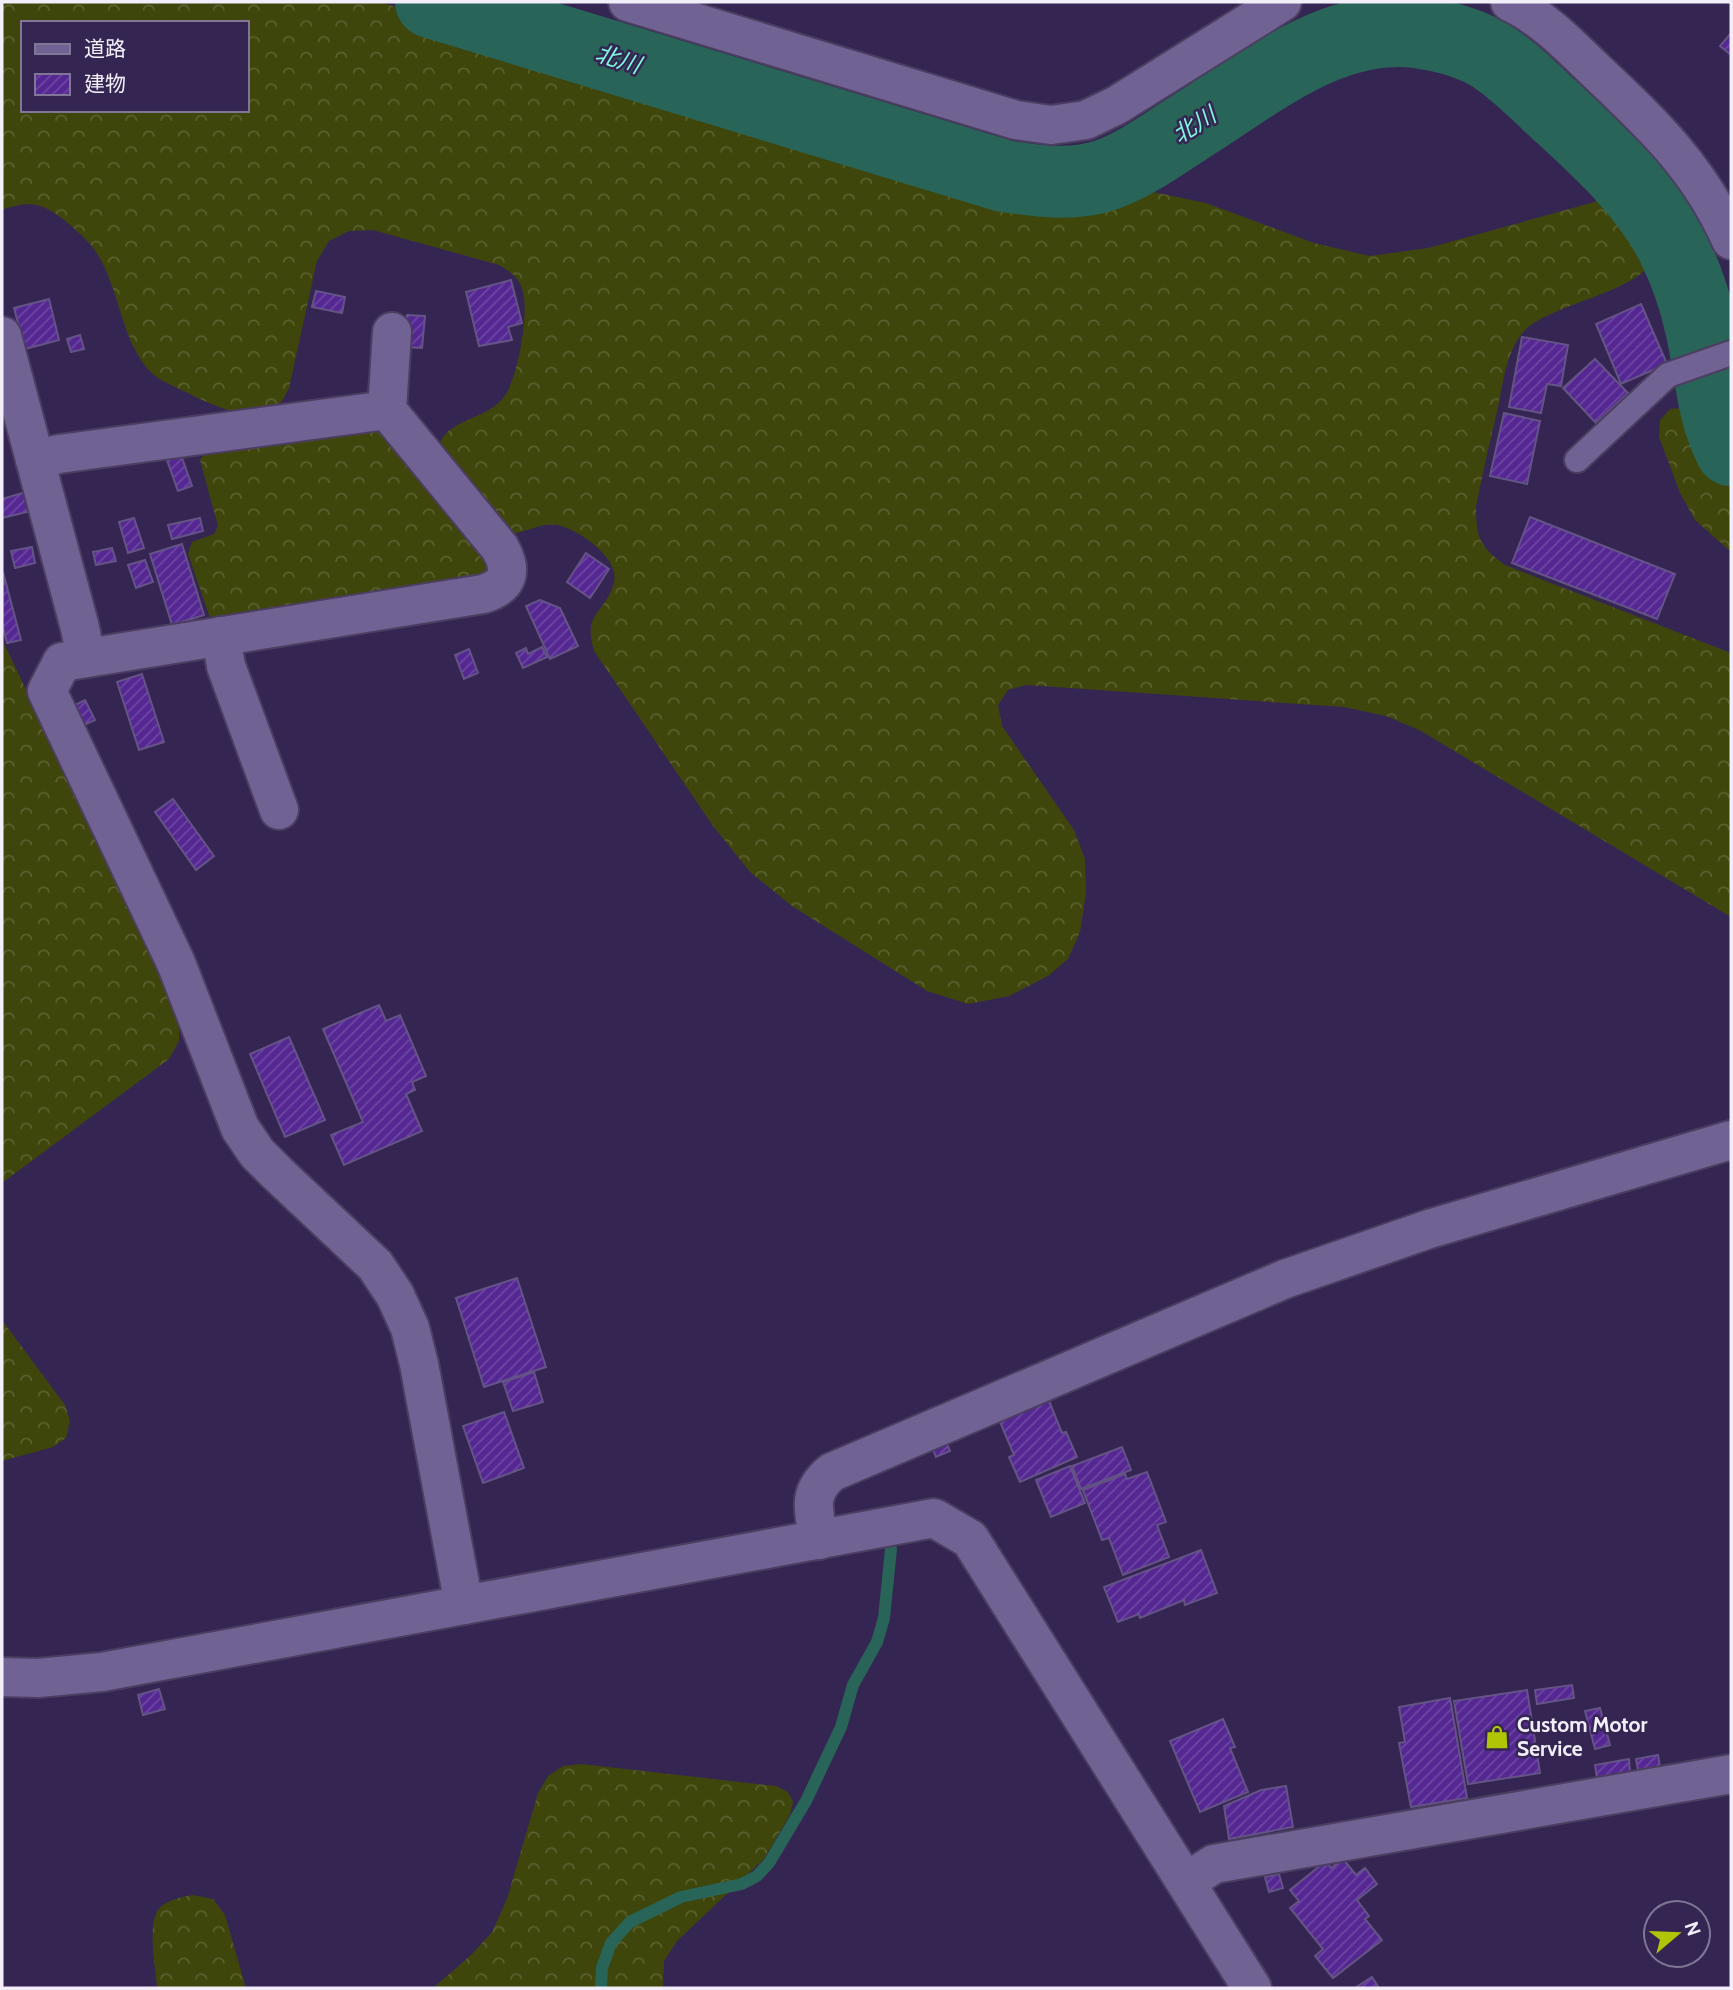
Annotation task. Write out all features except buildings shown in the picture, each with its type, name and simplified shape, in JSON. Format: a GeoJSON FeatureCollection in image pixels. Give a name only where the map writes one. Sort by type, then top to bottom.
{"type":"FeatureCollection","features":[{"type":"Feature","properties":{"kind":"street"},"geometry":{"type":"LineString","coordinates":[[628,2],[1016,120],[1051,125],[1086,120],[1117,105],[1282,2]]}},
{"type":"Feature","properties":{"kind":"street"},"geometry":{"type":"LineString","coordinates":[[1510,2],[1520,6],[1560,37],[1660,131],[1693,172],[1721,216],[1731,240]]}},
{"type":"Feature","properties":{"kind":"street"},"geometry":{"type":"LineString","coordinates":[[392,332],[387,410],[500,548],[508,562],[507,577],[498,589],[483,594],[62,662],[47,691],[176,963],[240,1128],[257,1153],[375,1265],[395,1295],[410,1328],[419,1364],[464,1605]]}},
{"type":"Feature","properties":{"kind":"street"},"geometry":{"type":"LineString","coordinates":[[2,336],[86,658]]}},
{"type":"Feature","properties":{"kind":"street"},"geometry":{"type":"LineString","coordinates":[[35,460],[59,454],[387,410]]}},
{"type":"Feature","properties":{"kind":"street"},"geometry":{"type":"LineString","coordinates":[[221,636],[226,666],[279,810]]}},
{"type":"Feature","properties":{"kind":"street"},"geometry":{"type":"LineString","coordinates":[[819,1540],[813,1508],[814,1494],[821,1481],[832,1472],[1285,1279],[1429,1229],[1731,1140]]}},
{"type":"Feature","properties":{"kind":"street"},"geometry":{"type":"LineString","coordinates":[[2,1678],[38,1678],[102,1672],[934,1518],[970,1539],[1186,1882],[1243,1985]]}},
{"type":"Feature","properties":{"kind":"street"},"geometry":{"type":"LineString","coordinates":[[1186,1882],[1214,1864],[1731,1774]]}},
{"type":"Feature","properties":{"kind":"lane"},"geometry":{"type":"LineString","coordinates":[[1577,460],[1668,375],[1731,353]]}},
{"type":"Feature","properties":{"kind":"green space"},"geometry":{"type":"Polygon","coordinates":[[[2,2],[380,2],[1000,191],[1051,199],[1094,193],[1153,192],[1206,203],[1314,243],[1370,256],[1428,248],[1598,201],[1621,206],[1630,211],[1641,225],[1651,242],[1653,255],[1647,268],[1633,279],[1615,289],[1549,315],[1520,336],[1511,352],[1503,379],[1476,506],[1478,533],[1484,546],[1505,565],[1731,653],[1731,917],[1421,731],[1386,716],[1344,707],[1026,685],[1008,690],[998,705],[1002,726],[1074,830],[1085,859],[1086,893],[1080,932],[1068,959],[1048,976],[1009,996],[968,1004],[927,991],[792,906],[750,872],[713,826],[594,651],[591,638],[593,620],[614,582],[611,564],[604,554],[586,538],[557,525],[545,525],[510,534],[438,448],[449,431],[496,405],[509,388],[518,361],[525,315],[522,287],[511,273],[499,265],[373,230],[349,231],[329,241],[317,261],[289,388],[281,402],[271,409],[247,413],[208,403],[154,375],[146,367],[131,341],[105,269],[88,242],[69,224],[45,208],[30,204],[2,210],[2,2]]]}},
{"type":"Feature","properties":{"kind":"green space"},"geometry":{"type":"Polygon","coordinates":[[[1685,408],[1697,417],[1731,481],[1731,552],[1695,520],[1680,493],[1659,437],[1660,420],[1670,409],[1685,408]]]}},
{"type":"Feature","properties":{"kind":"green space"},"geometry":{"type":"Polygon","coordinates":[[[376,429],[389,436],[495,572],[218,623],[210,618],[188,554],[192,542],[214,534],[218,526],[200,460],[205,452],[376,429]]]}},
{"type":"Feature","properties":{"kind":"green space"},"geometry":{"type":"Polygon","coordinates":[[[2,639],[159,971],[179,1022],[179,1041],[169,1059],[2,1183],[2,639]]]}},
{"type":"Feature","properties":{"kind":"green space"},"geometry":{"type":"Polygon","coordinates":[[[2,1320],[65,1405],[70,1421],[66,1438],[53,1447],[2,1461],[2,1320]]]}},
{"type":"Feature","properties":{"kind":"green space"},"geometry":{"type":"Polygon","coordinates":[[[581,1764],[776,1786],[788,1792],[793,1802],[790,1815],[764,1859],[677,1941],[664,1961],[663,1988],[433,1988],[470,1956],[492,1932],[507,1899],[538,1793],[548,1776],[563,1766],[581,1764]]]}},
{"type":"Feature","properties":{"kind":"green space"},"geometry":{"type":"Polygon","coordinates":[[[193,1895],[213,1899],[225,1915],[246,1988],[157,1988],[153,1948],[155,1917],[165,1904],[193,1895]]]}},
{"type":"Feature","properties":{"kind":"waterway","name":"北川"},"geometry":{"type":"LineString","coordinates":[[431,2],[1004,176],[1054,182],[1091,179],[1126,167],[1275,72],[1335,42],[1367,34],[1400,31],[1434,35],[1465,43],[1493,57],[1529,86],[1616,169],[1659,223],[1685,274],[1699,317],[1715,406],[1731,450]]}},
{"type":"Feature","properties":{"kind":"waterway"},"geometry":{"type":"LineString","coordinates":[[601,1988],[602,1968],[611,1943],[630,1922],[681,1897],[742,1884],[757,1876],[769,1863],[806,1801],[841,1727],[853,1685],[877,1642],[884,1618],[891,1549]]}},
{"type":"Feature","properties":{"kind":"place","name":"Custom Motor Service"},"geometry":{"type":"Point","coordinates":[1497,1737]}}]}
